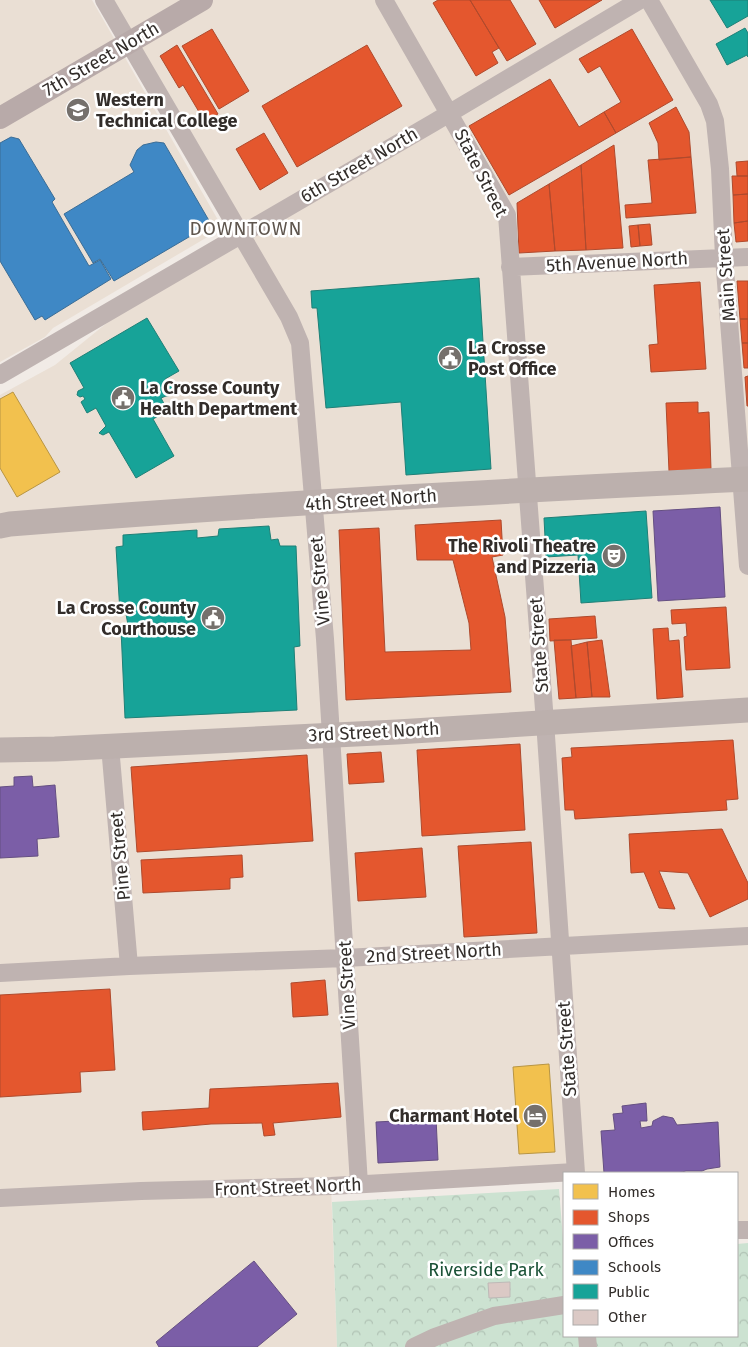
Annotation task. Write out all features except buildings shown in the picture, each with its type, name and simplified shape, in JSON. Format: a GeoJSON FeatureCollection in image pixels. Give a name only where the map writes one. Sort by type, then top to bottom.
{"type":"FeatureCollection","features":[{"type":"Feature","properties":{"kind":"highway","name":"4th Street North"},"geometry":{"type":"LineString","coordinates":[[0,526],[104,516],[528,490],[745,480]]}},
{"type":"Feature","properties":{"kind":"highway","name":"3rd Street North"},"geometry":{"type":"LineString","coordinates":[[0,750],[110,746],[748,710]]}},
{"type":"Feature","properties":{"kind":"main road","name":"7th Street North"},"geometry":{"type":"LineString","coordinates":[[0,118],[202,0]]}},
{"type":"Feature","properties":{"kind":"street","name":"Vine Street"},"geometry":{"type":"LineString","coordinates":[[104,0],[289,317],[300,343],[331,734],[359,1184]]}},
{"type":"Feature","properties":{"kind":"street","name":"State Street"},"geometry":{"type":"LineString","coordinates":[[384,0],[507,215],[576,1172]]}},
{"type":"Feature","properties":{"kind":"street","name":"6th Street North"},"geometry":{"type":"LineString","coordinates":[[0,375],[640,0]]}},
{"type":"Feature","properties":{"kind":"street","name":"Main Street"},"geometry":{"type":"LineString","coordinates":[[649,0],[713,112],[720,169],[724,257],[745,480],[748,566]]}},
{"type":"Feature","properties":{"kind":"street","name":"5th Avenue North"},"geometry":{"type":"LineString","coordinates":[[510,267],[748,257]]}},
{"type":"Feature","properties":{"kind":"street","name":"Pine Street"},"geometry":{"type":"LineString","coordinates":[[110,746],[129,966]]}},
{"type":"Feature","properties":{"kind":"street","name":"2nd Street North"},"geometry":{"type":"LineString","coordinates":[[0,973],[345,958],[748,936]]}},
{"type":"Feature","properties":{"kind":"street","name":"Front Street North"},"geometry":{"type":"LineString","coordinates":[[0,1198],[141,1191],[359,1184],[563,1174]]}},
{"type":"Feature","properties":{"kind":"street"},"geometry":{"type":"LineString","coordinates":[[414,1347],[435,1337],[494,1316],[563,1305]]}},
{"type":"Feature","properties":{"kind":"shaded area","name":"Western Technical College"},"geometry":{"type":"Polygon","coordinates":[[[0,0],[92,0],[218,220],[219,226],[216,232],[53,328],[45,337],[0,362],[0,0]]]}},
{"type":"Feature","properties":{"kind":"shaded area"},"geometry":{"type":"Polygon","coordinates":[[[104,0],[748,0],[748,1230],[738,1230],[738,1172],[563,1172],[563,1174],[331,1186],[337,1347],[0,1347],[0,395],[55,365],[150,288],[240,235],[104,0]]]}},
{"type":"Feature","properties":{"kind":"green space","name":"Riverside Park"},"geometry":{"type":"Polygon","coordinates":[[[559,1189],[563,1239],[563,1337],[738,1337],[738,1244],[748,1243],[748,1347],[337,1347],[332,1202],[559,1189]]]}},
{"type":"Feature","properties":{"kind":"place","name":"Western Technical College"},"geometry":{"type":"Point","coordinates":[78,110]}},
{"type":"Feature","properties":{"kind":"place","name":"La Crosse Post Office"},"geometry":{"type":"Point","coordinates":[450,358]}},
{"type":"Feature","properties":{"kind":"place","name":"La Crosse County Health Department"},"geometry":{"type":"Point","coordinates":[123,398]}},
{"type":"Feature","properties":{"kind":"place","name":"The Rivoli Theatre and Pizzeria"},"geometry":{"type":"Point","coordinates":[614,556]}},
{"type":"Feature","properties":{"kind":"place","name":"La Crosse County Courthouse"},"geometry":{"type":"Point","coordinates":[213,618]}},
{"type":"Feature","properties":{"kind":"place","name":"Charmant Hotel"},"geometry":{"type":"Point","coordinates":[535,1116]}},
{"type":"Feature","properties":{"kind":"district","name":"DOWNTOWN"},"geometry":{"type":"Point","coordinates":[246,228]}}]}
